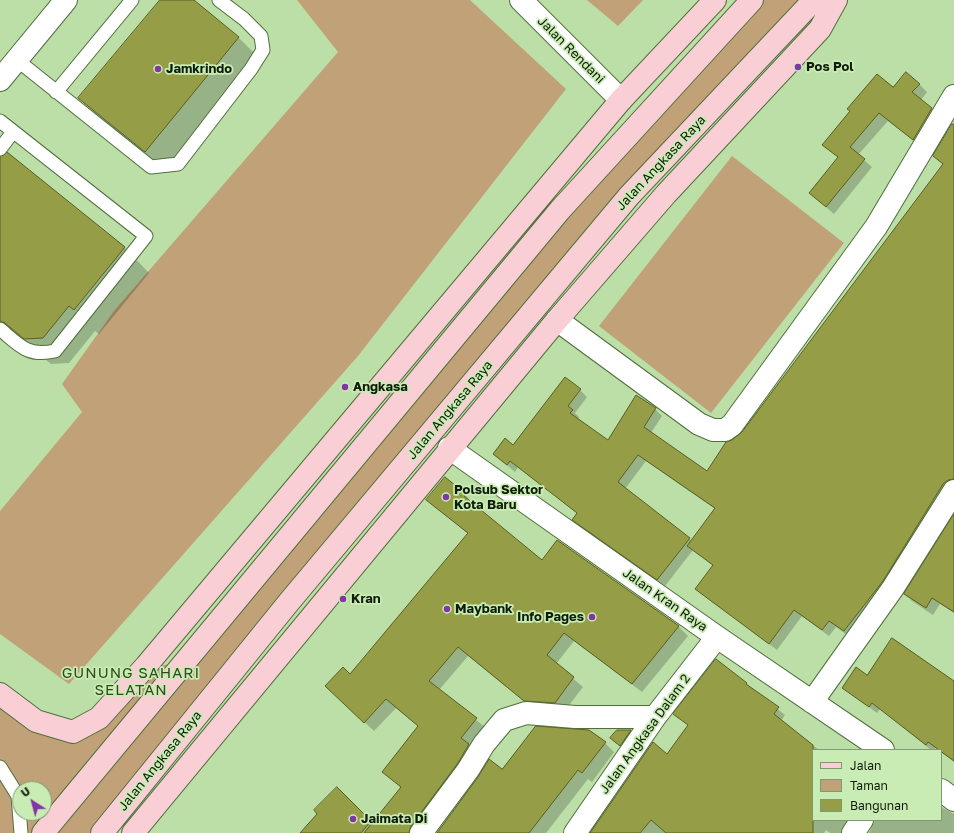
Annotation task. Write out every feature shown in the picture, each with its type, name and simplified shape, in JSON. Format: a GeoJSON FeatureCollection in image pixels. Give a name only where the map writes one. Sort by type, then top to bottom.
{"type":"FeatureCollection","features":[{"type":"Feature","properties":{"kind":"main road"},"geometry":{"type":"LineString","coordinates":[[0,694],[36,721],[55,728],[73,732],[99,718],[146,666],[621,100],[715,0]]}},
{"type":"Feature","properties":{"kind":"main road"},"geometry":{"type":"LineString","coordinates":[[42,833],[560,210],[752,0]]}},
{"type":"Feature","properties":{"kind":"main road","name":"Jalan Angkasa Raya"},"geometry":{"type":"LineString","coordinates":[[102,833],[289,602],[629,196],[814,0]]}},
{"type":"Feature","properties":{"kind":"main road","name":"Jalan Angkasa Raya"},"geometry":{"type":"LineString","coordinates":[[133,833],[449,448],[557,320],[666,194],[820,29],[836,0]]}},
{"type":"Feature","properties":{"kind":"main road"},"geometry":{"type":"LineString","coordinates":[[234,601],[238,556]]}},
{"type":"Feature","properties":{"kind":"main road"},"geometry":{"type":"LineString","coordinates":[[289,602],[328,597]]}},
{"type":"Feature","properties":{"kind":"main road"},"geometry":{"type":"LineString","coordinates":[[146,666],[181,664]]}},
{"type":"Feature","properties":{"kind":"street"},"geometry":{"type":"LineString","coordinates":[[0,80],[66,0]]}},
{"type":"Feature","properties":{"kind":"street","name":"Jalan Rendani"},"geometry":{"type":"LineString","coordinates":[[521,0],[621,100]]}},
{"type":"Feature","properties":{"kind":"street"},"geometry":{"type":"LineString","coordinates":[[557,320],[699,424],[713,430],[725,430],[732,425],[876,227],[954,96]]}},
{"type":"Feature","properties":{"kind":"street","name":"Jalan Kran Raya"},"geometry":{"type":"LineString","coordinates":[[449,448],[717,637],[882,749]]}},
{"type":"Feature","properties":{"kind":"street"},"geometry":{"type":"LineString","coordinates":[[812,702],[893,588],[954,491]]}},
{"type":"Feature","properties":{"kind":"street","name":"Jalan Angkasa Dalam 2"},"geometry":{"type":"LineString","coordinates":[[575,833],[655,717],[717,637]]}},
{"type":"Feature","properties":{"kind":"street"},"geometry":{"type":"LineString","coordinates":[[421,833],[468,770],[484,744],[504,720],[526,713],[575,717],[655,717]]}},
{"type":"Feature","properties":{"kind":"street"},"geometry":{"type":"LineString","coordinates":[[942,791],[954,800]]}},
{"type":"Feature","properties":{"kind":"street"},"geometry":{"type":"LineString","coordinates":[[853,833],[861,821]]}},
{"type":"Feature","properties":{"kind":"lane"},"geometry":{"type":"LineString","coordinates":[[56,92],[132,0]]}},
{"type":"Feature","properties":{"kind":"lane"},"geometry":{"type":"LineString","coordinates":[[17,60],[150,167],[178,164],[251,69],[263,50],[260,36],[244,19],[219,0]]}},
{"type":"Feature","properties":{"kind":"lane"},"geometry":{"type":"LineString","coordinates":[[0,121],[146,236],[55,351],[42,354],[26,351],[0,329]]}},
{"type":"Feature","properties":{"kind":"lane"},"geometry":{"type":"LineString","coordinates":[[0,149],[14,132]]}},
{"type":"Feature","properties":{"kind":"lane"},"geometry":{"type":"LineString","coordinates":[[0,767],[18,796],[21,833]]}},
{"type":"Feature","properties":{"kind":"green space"},"geometry":{"type":"Polygon","coordinates":[[[297,0],[470,0],[566,89],[358,356],[69,684],[0,634],[0,511],[82,412],[62,384],[114,311],[338,52],[297,0]]]}},
{"type":"Feature","properties":{"kind":"green space"},"geometry":{"type":"Polygon","coordinates":[[[587,0],[643,0],[618,26],[587,0]]]}},
{"type":"Feature","properties":{"kind":"green space"},"geometry":{"type":"Polygon","coordinates":[[[750,0],[814,0],[625,197],[102,833],[0,833],[0,691],[73,732],[146,666],[181,664],[750,0]]]}},
{"type":"Feature","properties":{"kind":"green space"},"geometry":{"type":"Polygon","coordinates":[[[732,156],[844,243],[711,413],[599,326],[732,156]]]}},
{"type":"Feature","properties":{"kind":"building","name":"Jamkrindo"},"geometry":{"type":"Polygon","coordinates":[[[160,0],[194,0],[239,37],[145,152],[78,98],[160,0]]]}},
{"type":"Feature","properties":{"kind":"building"},"geometry":{"type":"Polygon","coordinates":[[[906,72],[920,84],[912,92],[932,108],[913,140],[879,113],[850,147],[865,159],[826,207],[809,193],[838,157],[822,145],[850,111],[847,109],[877,74],[893,87],[906,72]]]}},
{"type":"Feature","properties":{"kind":"building"},"geometry":{"type":"Polygon","coordinates":[[[952,124],[954,125],[954,479],[948,480],[943,484],[883,581],[844,631],[829,621],[822,630],[794,610],[769,644],[695,589],[713,565],[687,546],[715,508],[638,455],[618,482],[690,538],[657,580],[572,520],[577,513],[510,461],[507,465],[493,454],[505,438],[513,445],[565,377],[581,389],[568,406],[573,410],[570,413],[608,440],[636,395],[656,408],[644,427],[707,471],[726,442],[732,440],[742,432],[943,164],[933,156],[952,124]]]}},
{"type":"Feature","properties":{"kind":"building"},"geometry":{"type":"Polygon","coordinates":[[[7,152],[125,247],[74,310],[69,306],[43,338],[24,339],[5,323],[0,321],[0,157],[7,152]]]}},
{"type":"Feature","properties":{"kind":"building"},"geometry":{"type":"Polygon","coordinates":[[[445,477],[466,494],[464,496],[542,560],[557,540],[679,626],[632,684],[564,633],[547,655],[574,677],[555,703],[524,701],[458,647],[429,681],[477,718],[461,738],[469,744],[458,763],[411,826],[409,833],[364,833],[401,787],[382,772],[418,726],[386,699],[364,723],[325,686],[343,667],[350,674],[468,533],[426,500],[445,477]]]}},
{"type":"Feature","properties":{"kind":"building"},"geometry":{"type":"Polygon","coordinates":[[[954,514],[954,612],[932,598],[926,608],[904,594],[954,514]]]}},
{"type":"Feature","properties":{"kind":"building"},"geometry":{"type":"Polygon","coordinates":[[[892,638],[954,681],[954,761],[942,752],[942,749],[938,749],[928,742],[926,745],[872,703],[869,707],[842,688],[856,667],[867,675],[892,638]]]}},
{"type":"Feature","properties":{"kind":"building"},"geometry":{"type":"Polygon","coordinates":[[[716,659],[747,683],[746,684],[779,707],[774,714],[813,745],[813,833],[666,833],[651,820],[640,833],[590,833],[653,742],[667,754],[688,725],[673,714],[716,659]]]}},
{"type":"Feature","properties":{"kind":"building"},"geometry":{"type":"Polygon","coordinates":[[[536,726],[589,730],[606,742],[582,773],[578,770],[529,833],[437,833],[478,777],[489,759],[502,769],[536,726]]]}},
{"type":"Feature","properties":{"kind":"building"},"geometry":{"type":"Polygon","coordinates":[[[617,730],[631,730],[620,746],[610,738],[617,730]]]}},
{"type":"Feature","properties":{"kind":"building"},"geometry":{"type":"Polygon","coordinates":[[[337,787],[371,821],[361,833],[300,833],[317,814],[314,810],[337,787]]]}},
{"type":"Feature","properties":{"kind":"place","name":"Pos Pol"},"geometry":{"type":"Point","coordinates":[798,67]}},
{"type":"Feature","properties":{"kind":"place","name":"Jamkrindo"},"geometry":{"type":"Point","coordinates":[158,69]}},
{"type":"Feature","properties":{"kind":"place","name":"Angkasa"},"geometry":{"type":"Point","coordinates":[345,387]}},
{"type":"Feature","properties":{"kind":"place","name":"Polsub Sektor Kota Baru"},"geometry":{"type":"Point","coordinates":[446,497]}},
{"type":"Feature","properties":{"kind":"place","name":"Kran"},"geometry":{"type":"Point","coordinates":[343,599]}},
{"type":"Feature","properties":{"kind":"place","name":"Maybank"},"geometry":{"type":"Point","coordinates":[447,609]}},
{"type":"Feature","properties":{"kind":"place","name":"Info Pages"},"geometry":{"type":"Point","coordinates":[592,617]}},
{"type":"Feature","properties":{"kind":"place","name":"Jaimata Di"},"geometry":{"type":"Point","coordinates":[353,819]}},
{"type":"Feature","properties":{"kind":"district","name":"GUNUNG SAHARI SELATAN"},"geometry":{"type":"Point","coordinates":[131,682]}}]}
